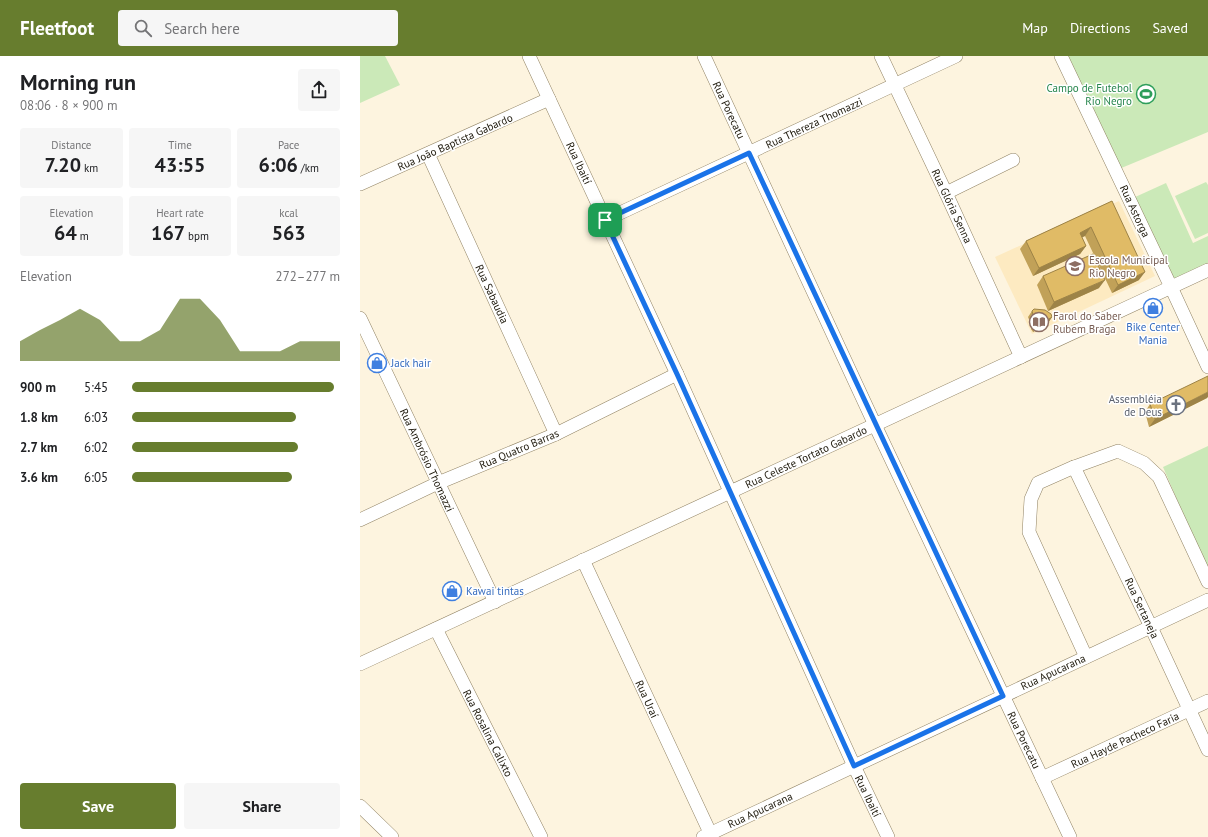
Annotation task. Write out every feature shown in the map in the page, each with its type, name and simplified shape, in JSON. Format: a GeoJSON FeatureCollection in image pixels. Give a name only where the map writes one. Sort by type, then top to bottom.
{"type":"FeatureCollection","features":[{"type":"Feature","properties":{"kind":"street","name":"Rua Ibaití"},"geometry":{"type":"LineString","coordinates":[[529,56],[677,374],[854,766],[888,837]]}},
{"type":"Feature","properties":{"kind":"street","name":"Rua Porecatu"},"geometry":{"type":"LineString","coordinates":[[704,56],[875,425],[1070,837]]}},
{"type":"Feature","properties":{"kind":"street","name":"Rua Glória Senna"},"geometry":{"type":"LineString","coordinates":[[881,56],[1021,357]]}},
{"type":"Feature","properties":{"kind":"street","name":"Rua Thereza Thomazzi"},"geometry":{"type":"LineString","coordinates":[[605,220],[956,56]]}},
{"type":"Feature","properties":{"kind":"street","name":"Rua Astorga"},"geometry":{"type":"LineString","coordinates":[[1062,56],[1208,367]]}},
{"type":"Feature","properties":{"kind":"street","name":"Rua João Baptista Gabardo"},"geometry":{"type":"LineString","coordinates":[[360,184],[549,99]]}},
{"type":"Feature","properties":{"kind":"street","name":"Rua Sabaudia"},"geometry":{"type":"LineString","coordinates":[[428,154],[556,434]]}},
{"type":"Feature","properties":{"kind":"street"},"geometry":{"type":"LineString","coordinates":[[946,193],[1013,160]]}},
{"type":"Feature","properties":{"kind":"street","name":"Rua Celeste Tortato Gabardo"},"geometry":{"type":"LineString","coordinates":[[360,664],[1208,270]]}},
{"type":"Feature","properties":{"kind":"street","name":"Rua Ambrósio Thomazzi"},"geometry":{"type":"LineString","coordinates":[[360,318],[495,602]]}},
{"type":"Feature","properties":{"kind":"street","name":"Rua Quatro Barras"},"geometry":{"type":"LineString","coordinates":[[360,520],[438,483],[556,434],[677,374]]}},
{"type":"Feature","properties":{"kind":"street"},"geometry":{"type":"LineString","coordinates":[[1086,657],[1029,532],[1031,499],[1038,483],[1074,467],[1118,451],[1144,463],[1159,477],[1208,582]]}},
{"type":"Feature","properties":{"kind":"street","name":"Rua Sertaneja"},"geometry":{"type":"LineString","coordinates":[[1074,467],[1208,750]]}},
{"type":"Feature","properties":{"kind":"street","name":"Rua Uraí"},"geometry":{"type":"LineString","coordinates":[[583,560],[708,836]]}},
{"type":"Feature","properties":{"kind":"street","name":"Rua Apucarana"},"geometry":{"type":"LineString","coordinates":[[708,836],[1208,600]]}},
{"type":"Feature","properties":{"kind":"street","name":"Rua Rosalina Calixto"},"geometry":{"type":"LineString","coordinates":[[436,629],[541,837]]}},
{"type":"Feature","properties":{"kind":"street","name":"Rua Hayde Pacheco Faria"},"geometry":{"type":"LineString","coordinates":[[1042,778],[1208,701]]}},
{"type":"Feature","properties":{"kind":"street"},"geometry":{"type":"LineString","coordinates":[[360,806],[392,837]]}},
{"type":"Feature","properties":{"kind":"shaded area","name":"Escola Municipal Rio Negro"},"geometry":{"type":"Polygon","coordinates":[[[1119,201],[1155,276],[1032,334],[995,257],[1119,201]]]}},
{"type":"Feature","properties":{"kind":"green space"},"geometry":{"type":"Polygon","coordinates":[[[360,56],[385,56],[400,85],[360,103],[360,56]]]}},
{"type":"Feature","properties":{"kind":"green space","name":"Campo de Futebol Rio Negro"},"geometry":{"type":"Polygon","coordinates":[[[1066,56],[1208,56],[1208,132],[1119,169],[1066,56]]]}},
{"type":"Feature","properties":{"kind":"green space"},"geometry":{"type":"Polygon","coordinates":[[[1206,182],[1208,185],[1208,233],[1195,239],[1175,196],[1206,182]]]}},
{"type":"Feature","properties":{"kind":"green space"},"geometry":{"type":"Polygon","coordinates":[[[1166,183],[1193,243],[1208,236],[1208,266],[1173,282],[1133,198],[1166,183]]]}},
{"type":"Feature","properties":{"kind":"green space"},"geometry":{"type":"Polygon","coordinates":[[[1208,446],[1208,572],[1163,467],[1208,446]]]}},
{"type":"Feature","properties":{"kind":"building"},"geometry":{"type":"Polygon","coordinates":[[[1112,201],[1145,272],[1118,285],[1091,227],[1080,233],[1086,246],[1039,268],[1026,241],[1112,201]]]}},
{"type":"Feature","properties":{"kind":"building"},"geometry":{"type":"Polygon","coordinates":[[[1093,254],[1105,280],[1054,302],[1043,276],[1093,254]]]}},
{"type":"Feature","properties":{"kind":"building"},"geometry":{"type":"Polygon","coordinates":[[[1034,309],[1045,310],[1051,314],[1052,317],[1041,324],[1038,321],[1035,322],[1032,311],[1034,309]]]}},
{"type":"Feature","properties":{"kind":"building"},"geometry":{"type":"Polygon","coordinates":[[[1036,324],[1038,327],[1035,329],[1033,326],[1036,324]]]}},
{"type":"Feature","properties":{"kind":"building","name":"Assembléia de Deus"},"geometry":{"type":"Polygon","coordinates":[[[1208,376],[1208,392],[1155,419],[1150,404],[1208,376]]]}},
{"type":"Feature","properties":{"kind":"place","name":"Campo de Futebol Rio Negro"},"geometry":{"type":"Point","coordinates":[1146,94]}},
{"type":"Feature","properties":{"kind":"place","name":"Escola Municipal Rio Negro"},"geometry":{"type":"Point","coordinates":[1075,266]}},
{"type":"Feature","properties":{"kind":"place","name":"Bike Center Mania"},"geometry":{"type":"Point","coordinates":[1153,308]}},
{"type":"Feature","properties":{"kind":"place","name":"Farol do Saber Rubem Braga"},"geometry":{"type":"Point","coordinates":[1039,322]}},
{"type":"Feature","properties":{"kind":"place","name":"Jack hair"},"geometry":{"type":"Point","coordinates":[377,363]}},
{"type":"Feature","properties":{"kind":"place","name":"Assembléia de Deus"},"geometry":{"type":"Point","coordinates":[1176,405]}},
{"type":"Feature","properties":{"kind":"place","name":"Kawai tintas"},"geometry":{"type":"Point","coordinates":[452,591]}},
{"type":"Feature","properties":{"kind":"route"},"geometry":{"type":"LineString","coordinates":[[749,153],[1003,696],[854,766],[677,374],[605,220],[749,153]]}}]}
